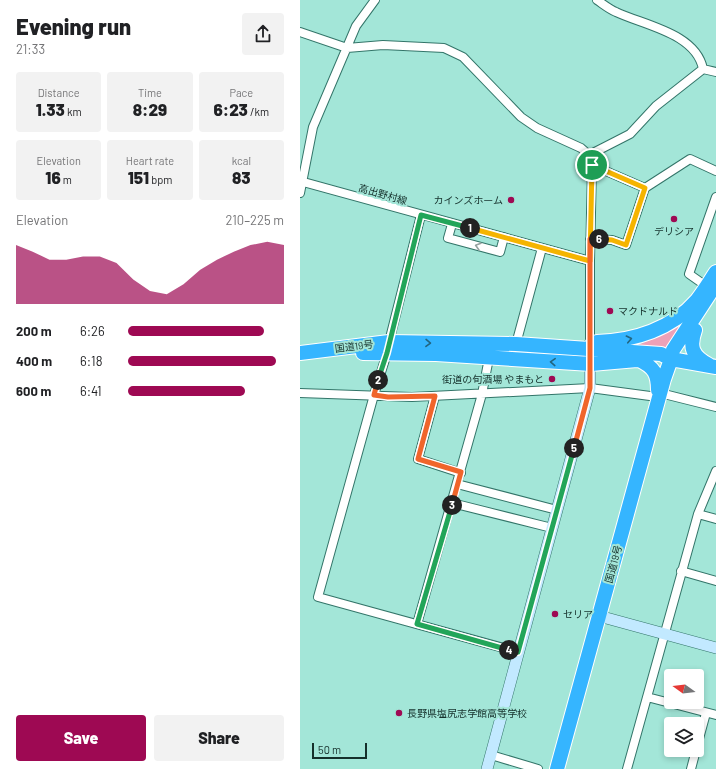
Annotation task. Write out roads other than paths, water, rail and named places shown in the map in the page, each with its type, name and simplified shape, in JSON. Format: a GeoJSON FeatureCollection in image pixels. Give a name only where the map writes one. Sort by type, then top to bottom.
{"type":"FeatureCollection","features":[{"type":"Feature","properties":{"kind":"highway"},"geometry":{"type":"LineString","coordinates":[[671,359],[673,350],[711,285],[716,272]]}},
{"type":"Feature","properties":{"kind":"highway"},"geometry":{"type":"LineString","coordinates":[[590,352],[648,334],[685,311],[711,285]]}},
{"type":"Feature","properties":{"kind":"highway"},"geometry":{"type":"LineString","coordinates":[[671,359],[716,301]]}},
{"type":"Feature","properties":{"kind":"highway"},"geometry":{"type":"LineString","coordinates":[[695,330],[691,342],[692,349],[701,361],[714,367]]}},
{"type":"Feature","properties":{"kind":"highway","name":"国道19号"},"geometry":{"type":"LineString","coordinates":[[300,355],[388,347],[516,344],[590,352],[639,360],[661,362],[671,359]]}},
{"type":"Feature","properties":{"kind":"highway","name":"国道19号"},"geometry":{"type":"LineString","coordinates":[[388,347],[514,360],[590,352],[661,354],[671,359]]}},
{"type":"Feature","properties":{"kind":"highway"},"geometry":{"type":"LineString","coordinates":[[671,359],[714,367]]}},
{"type":"Feature","properties":{"kind":"highway","name":"国道19号"},"geometry":{"type":"LineString","coordinates":[[557,769],[657,396],[671,359]]}},
{"type":"Feature","properties":{"kind":"highway"},"geometry":{"type":"LineString","coordinates":[[639,360],[652,367],[656,372],[657,396]]}},
{"type":"Feature","properties":{"kind":"street"},"geometry":{"type":"LineString","coordinates":[[300,193],[313,127],[356,26],[375,0]]}},
{"type":"Feature","properties":{"kind":"street"},"geometry":{"type":"LineString","coordinates":[[597,0],[615,12],[664,30],[689,45],[699,57],[703,69]]}},
{"type":"Feature","properties":{"kind":"street"},"geometry":{"type":"LineString","coordinates":[[300,32],[347,48],[383,45],[444,48],[463,58],[521,117],[537,128],[580,148],[589,155],[592,165],[590,239],[590,388],[487,769]]}},
{"type":"Feature","properties":{"kind":"street"},"geometry":{"type":"LineString","coordinates":[[589,155],[630,134],[656,106],[703,69]]}},
{"type":"Feature","properties":{"kind":"street"},"geometry":{"type":"LineString","coordinates":[[703,69],[716,72]]}},
{"type":"Feature","properties":{"kind":"street"},"geometry":{"type":"LineString","coordinates":[[590,239],[612,240],[626,245],[645,188],[690,159],[716,171]]}},
{"type":"Feature","properties":{"kind":"street"},"geometry":{"type":"LineString","coordinates":[[592,165],[645,188]]}},
{"type":"Feature","properties":{"kind":"street","name":"高出野村線"},"geometry":{"type":"LineString","coordinates":[[302,181],[452,224],[590,261]]}},
{"type":"Feature","properties":{"kind":"street"},"geometry":{"type":"LineString","coordinates":[[711,285],[690,274],[716,197]]}},
{"type":"Feature","properties":{"kind":"street"},"geometry":{"type":"LineString","coordinates":[[421,215],[388,347],[318,597],[518,652]]}},
{"type":"Feature","properties":{"kind":"street"},"geometry":{"type":"LineString","coordinates":[[452,224],[448,238],[500,252],[504,237]]}},
{"type":"Feature","properties":{"kind":"street"},"geometry":{"type":"LineString","coordinates":[[514,360],[516,344],[542,248]]}},
{"type":"Feature","properties":{"kind":"street"},"geometry":{"type":"LineString","coordinates":[[417,624],[458,484],[482,394],[492,344]]}},
{"type":"Feature","properties":{"kind":"street"},"geometry":{"type":"LineString","coordinates":[[300,393],[374,395],[388,397],[590,388],[657,396],[716,407]]}},
{"type":"Feature","properties":{"kind":"street"},"geometry":{"type":"LineString","coordinates":[[435,396],[418,459],[461,472]]}},
{"type":"Feature","properties":{"kind":"street"},"geometry":{"type":"LineString","coordinates":[[627,769],[663,634],[698,514],[716,471]]}},
{"type":"Feature","properties":{"kind":"street"},"geometry":{"type":"LineString","coordinates":[[458,484],[557,510]]}},
{"type":"Feature","properties":{"kind":"street"},"geometry":{"type":"LineString","coordinates":[[452,503],[552,528]]}},
{"type":"Feature","properties":{"kind":"street"},"geometry":{"type":"LineString","coordinates":[[698,514],[716,519]]}},
{"type":"Feature","properties":{"kind":"street"},"geometry":{"type":"LineString","coordinates":[[681,571],[716,581]]}},
{"type":"Feature","properties":{"kind":"street"},"geometry":{"type":"LineString","coordinates":[[599,616],[716,648]]}},
{"type":"Feature","properties":{"kind":"street"},"geometry":{"type":"LineString","coordinates":[[647,697],[716,715]]}},
{"type":"Feature","properties":{"kind":"street"},"geometry":{"type":"LineString","coordinates":[[704,720],[706,713]]}},
{"type":"Feature","properties":{"kind":"street"},"geometry":{"type":"LineString","coordinates":[[491,755],[538,769]]}},
{"type":"Feature","properties":{"kind":"street"},"geometry":{"type":"LineString","coordinates":[[691,769],[694,757]]}},
{"type":"Feature","properties":{"kind":"place","name":"カインズホーム"},"geometry":{"type":"Point","coordinates":[511,200]}},
{"type":"Feature","properties":{"kind":"place","name":"デリシア"},"geometry":{"type":"Point","coordinates":[674,219]}},
{"type":"Feature","properties":{"kind":"place","name":"マクドナルド"},"geometry":{"type":"Point","coordinates":[610,311]}},
{"type":"Feature","properties":{"kind":"place","name":"街道の旬酒場 やまもと"},"geometry":{"type":"Point","coordinates":[552,379]}},
{"type":"Feature","properties":{"kind":"place","name":"セリア"},"geometry":{"type":"Point","coordinates":[555,614]}},
{"type":"Feature","properties":{"kind":"place","name":"長野県塩尻志学館高等学校"},"geometry":{"type":"Point","coordinates":[399,713]}}]}
